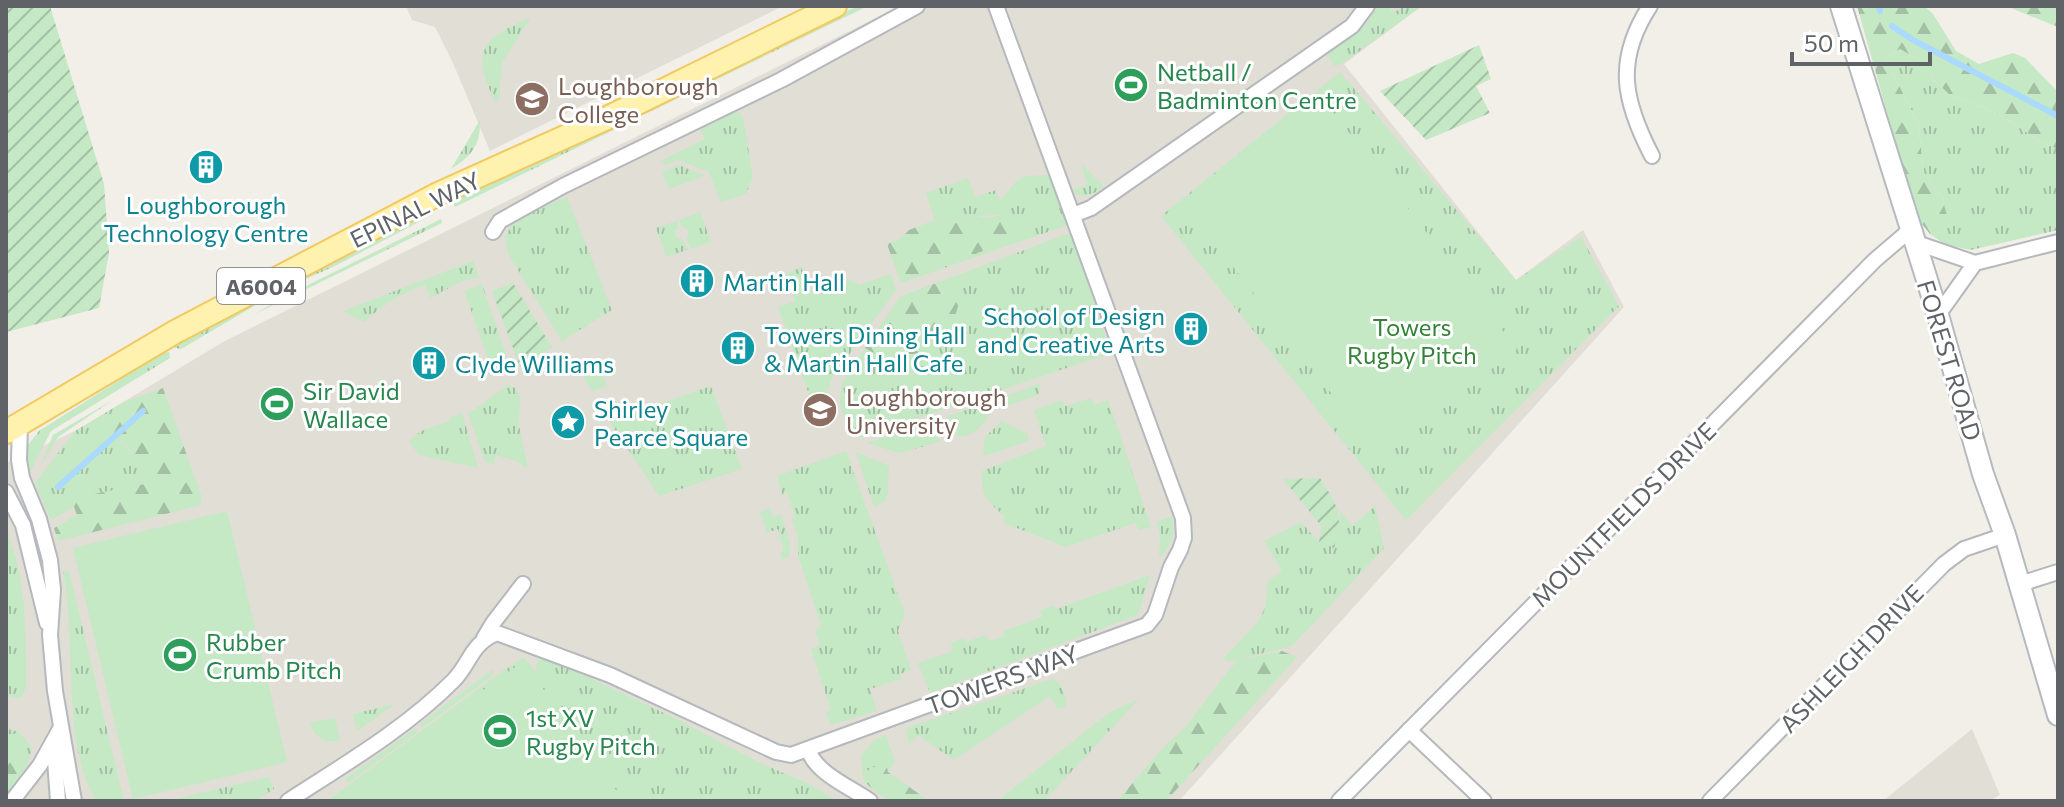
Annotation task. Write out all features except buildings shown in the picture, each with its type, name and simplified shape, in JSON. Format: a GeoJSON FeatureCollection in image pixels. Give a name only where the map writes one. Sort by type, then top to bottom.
{"type":"FeatureCollection","features":[{"type":"Feature","properties":{"kind":"main road","name":"EPINAL WAY"},"geometry":{"type":"LineString","coordinates":[[13,429],[175,332],[438,194],[593,124],[835,6]]}},
{"type":"Feature","properties":{"kind":"street"},"geometry":{"type":"LineString","coordinates":[[493,232],[500,221],[526,206],[781,80],[917,6]]}},
{"type":"Feature","properties":{"kind":"street","name":"TOWERS WAY"},"geometry":{"type":"LineString","coordinates":[[484,638],[497,633],[610,675],[784,755],[808,750],[1147,625],[1155,615],[1184,538],[1183,518],[996,6]]}},
{"type":"Feature","properties":{"kind":"street"},"geometry":{"type":"LineString","coordinates":[[1073,215],[1091,208],[1352,26],[1367,6]]}},
{"type":"Feature","properties":{"kind":"street"},"geometry":{"type":"LineString","coordinates":[[1650,6],[1633,41],[1626,70],[1627,97],[1635,123],[1652,156]]}},
{"type":"Feature","properties":{"kind":"street","name":"FOREST ROAD"},"geometry":{"type":"LineString","coordinates":[[1841,6],[2058,715]]}},
{"type":"Feature","properties":{"kind":"street"},"geometry":{"type":"LineString","coordinates":[[1912,236],[1975,263],[2058,242]]}},
{"type":"Feature","properties":{"kind":"street","name":"MOUNTFIELDS DRIVE"},"geometry":{"type":"LineString","coordinates":[[1339,801],[1864,271],[1912,236]]}},
{"type":"Feature","properties":{"kind":"street"},"geometry":{"type":"LineString","coordinates":[[1938,315],[1975,263]]}},
{"type":"Feature","properties":{"kind":"street"},"geometry":{"type":"LineString","coordinates":[[13,429],[22,478],[39,519],[50,560],[53,590],[50,635]]}},
{"type":"Feature","properties":{"kind":"street"},"geometry":{"type":"LineString","coordinates":[[6,492],[23,525],[50,635],[60,729],[74,801]]}},
{"type":"Feature","properties":{"kind":"street","name":"ASHLEIGH DRIVE"},"geometry":{"type":"LineString","coordinates":[[1710,801],[1944,564],[1964,549],[2005,535]]}},
{"type":"Feature","properties":{"kind":"street"},"geometry":{"type":"LineString","coordinates":[[2020,584],[2058,572]]}},
{"type":"Feature","properties":{"kind":"street"},"geometry":{"type":"LineString","coordinates":[[288,801],[430,704],[458,676],[475,647],[523,584]]}},
{"type":"Feature","properties":{"kind":"street"},"geometry":{"type":"LineString","coordinates":[[12,801],[40,765],[60,729]]}},
{"type":"Feature","properties":{"kind":"street"},"geometry":{"type":"LineString","coordinates":[[58,801],[55,760],[60,729]]}},
{"type":"Feature","properties":{"kind":"street"},"geometry":{"type":"LineString","coordinates":[[1409,730],[1484,801]]}},
{"type":"Feature","properties":{"kind":"street"},"geometry":{"type":"LineString","coordinates":[[808,750],[813,763],[822,771],[870,801]]}},
{"type":"Feature","properties":{"kind":"shaded area","name":"Loughborough College"},"geometry":{"type":"Polygon","coordinates":[[[406,6],[783,6],[490,151],[435,27],[412,20],[406,6]]]}},
{"type":"Feature","properties":{"kind":"shaded area","name":"Loughborough University"},"geometry":{"type":"Polygon","coordinates":[[[900,6],[1422,6],[1344,64],[1516,280],[1583,230],[1624,307],[1179,801],[6,801],[6,463],[75,431],[223,342],[900,6]]]}},
{"type":"Feature","properties":{"kind":"shaded area"},"geometry":{"type":"Polygon","coordinates":[[[1972,729],[2000,795],[1989,801],[1883,801],[1972,729]]]}},
{"type":"Feature","properties":{"kind":"green space"},"geometry":{"type":"Polygon","coordinates":[[[6,6],[50,6],[104,184],[109,253],[99,308],[6,332],[6,6]]]}},
{"type":"Feature","properties":{"kind":"green space"},"geometry":{"type":"Polygon","coordinates":[[[858,6],[866,7],[643,115],[641,110],[858,6]]]}},
{"type":"Feature","properties":{"kind":"green space"},"geometry":{"type":"Polygon","coordinates":[[[1379,6],[1388,6],[1393,13],[1404,6],[1422,6],[1343,63],[1334,66],[1327,53],[1365,25],[1379,6]]]}},
{"type":"Feature","properties":{"kind":"green space"},"geometry":{"type":"Polygon","coordinates":[[[1857,6],[1924,6],[1933,14],[1956,51],[1979,64],[2013,53],[2025,58],[2058,92],[2058,149],[2041,142],[1999,114],[1950,95],[1934,80],[1926,64],[1900,49],[1885,58],[1918,123],[1924,174],[1942,197],[1950,227],[1930,234],[1917,218],[1857,6]]]}},
{"type":"Feature","properties":{"kind":"green space"},"geometry":{"type":"Polygon","coordinates":[[[2009,6],[2058,6],[2058,27],[2013,9],[2009,6]]]}},
{"type":"Feature","properties":{"kind":"green space"},"geometry":{"type":"Polygon","coordinates":[[[531,17],[502,63],[499,99],[495,101],[483,69],[486,48],[502,32],[531,17]]]}},
{"type":"Feature","properties":{"kind":"green space"},"geometry":{"type":"Polygon","coordinates":[[[1479,45],[1491,79],[1476,86],[1490,113],[1426,140],[1380,91],[1479,45]]]}},
{"type":"Feature","properties":{"kind":"green space"},"geometry":{"type":"Polygon","coordinates":[[[1900,49],[1926,64],[1934,80],[1950,95],[1999,114],[2041,142],[2058,149],[2058,230],[1971,250],[1946,245],[1930,234],[1949,227],[1942,197],[1924,174],[1918,123],[1885,58],[1900,49]]]}},
{"type":"Feature","properties":{"kind":"green space","name":"Towers Rugby Pitch"},"geometry":{"type":"Polygon","coordinates":[[[1340,72],[1516,280],[1581,237],[1619,306],[1406,520],[1161,216],[1340,72]]]}},
{"type":"Feature","properties":{"kind":"green space"},"geometry":{"type":"Polygon","coordinates":[[[1319,94],[1517,349],[1380,456],[1182,201],[1319,94]]]}},
{"type":"Feature","properties":{"kind":"green space"},"geometry":{"type":"Polygon","coordinates":[[[730,111],[743,117],[753,177],[746,194],[721,202],[709,172],[678,160],[665,165],[662,160],[705,139],[700,130],[730,111]]]}},
{"type":"Feature","properties":{"kind":"green space"},"geometry":{"type":"Polygon","coordinates":[[[635,113],[638,118],[455,207],[452,201],[635,113]]]}},
{"type":"Feature","properties":{"kind":"green space"},"geometry":{"type":"Polygon","coordinates":[[[480,120],[474,149],[451,169],[480,120]]]}},
{"type":"Feature","properties":{"kind":"green space"},"geometry":{"type":"Polygon","coordinates":[[[1081,163],[1104,187],[1084,196],[1072,190],[1087,185],[1081,163]]]}},
{"type":"Feature","properties":{"kind":"green space"},"geometry":{"type":"Polygon","coordinates":[[[679,165],[705,176],[669,189],[662,172],[679,165]]]}},
{"type":"Feature","properties":{"kind":"green space"},"geometry":{"type":"Polygon","coordinates":[[[1050,175],[1068,225],[941,269],[942,265],[992,248],[1002,215],[976,216],[968,226],[934,218],[926,193],[968,178],[975,197],[996,190],[999,200],[1021,179],[1050,175]]]}},
{"type":"Feature","properties":{"kind":"green space"},"geometry":{"type":"Polygon","coordinates":[[[567,197],[612,310],[562,341],[508,254],[505,238],[514,219],[567,197]]]}},
{"type":"Feature","properties":{"kind":"green space"},"geometry":{"type":"Polygon","coordinates":[[[433,210],[434,214],[335,266],[283,289],[181,349],[175,348],[284,283],[433,210]]]}},
{"type":"Feature","properties":{"kind":"green space"},"geometry":{"type":"Polygon","coordinates":[[[700,212],[711,242],[691,249],[687,239],[689,230],[682,227],[679,220],[700,212]]]}},
{"type":"Feature","properties":{"kind":"green space"},"geometry":{"type":"Polygon","coordinates":[[[1002,215],[1008,224],[1007,239],[1003,242],[901,283],[887,244],[934,218],[968,226],[976,216],[989,218],[1002,215]]]}},
{"type":"Feature","properties":{"kind":"green space"},"geometry":{"type":"Polygon","coordinates":[[[441,219],[442,223],[253,315],[288,295],[441,219]]]}},
{"type":"Feature","properties":{"kind":"green space"},"geometry":{"type":"Polygon","coordinates":[[[677,221],[679,228],[675,231],[676,237],[684,241],[687,250],[666,257],[656,228],[677,221]]]}},
{"type":"Feature","properties":{"kind":"green space"},"geometry":{"type":"Polygon","coordinates":[[[1072,232],[1109,347],[1104,349],[1105,355],[859,438],[849,434],[840,403],[842,383],[900,297],[1072,232]]]}},
{"type":"Feature","properties":{"kind":"green space"},"geometry":{"type":"Polygon","coordinates":[[[473,261],[479,277],[460,282],[430,298],[425,285],[416,288],[392,300],[364,322],[343,311],[473,261]]]}},
{"type":"Feature","properties":{"kind":"green space"},"geometry":{"type":"Polygon","coordinates":[[[801,267],[811,293],[851,280],[860,285],[891,274],[896,290],[832,378],[827,393],[831,409],[816,414],[778,307],[795,301],[785,275],[801,267]]]}},
{"type":"Feature","properties":{"kind":"green space"},"geometry":{"type":"Polygon","coordinates":[[[952,277],[959,296],[955,316],[937,326],[922,359],[898,365],[891,350],[876,354],[865,348],[900,297],[952,277]]]}},
{"type":"Feature","properties":{"kind":"green space"},"geometry":{"type":"Polygon","coordinates":[[[513,283],[552,347],[520,367],[492,291],[513,283]]]}},
{"type":"Feature","properties":{"kind":"green space"},"geometry":{"type":"Polygon","coordinates":[[[482,284],[507,358],[505,368],[493,373],[464,291],[482,284]]]}},
{"type":"Feature","properties":{"kind":"green space"},"geometry":{"type":"Polygon","coordinates":[[[169,352],[170,358],[51,431],[30,472],[26,473],[25,449],[39,431],[162,353],[169,352]]]}},
{"type":"Feature","properties":{"kind":"green space"},"geometry":{"type":"Polygon","coordinates":[[[599,364],[607,386],[593,391],[579,371],[599,364]]]}},
{"type":"Feature","properties":{"kind":"green space"},"geometry":{"type":"Polygon","coordinates":[[[1041,383],[1038,395],[995,410],[984,404],[1041,383]]]}},
{"type":"Feature","properties":{"kind":"green space"},"geometry":{"type":"Polygon","coordinates":[[[508,385],[515,388],[520,398],[519,426],[528,468],[496,455],[494,464],[485,462],[468,414],[508,385]]]}},
{"type":"Feature","properties":{"kind":"green space"},"geometry":{"type":"Polygon","coordinates":[[[711,386],[742,469],[659,496],[606,416],[628,408],[630,414],[711,386]]]}},
{"type":"Feature","properties":{"kind":"green space"},"geometry":{"type":"Polygon","coordinates":[[[163,388],[201,495],[201,505],[58,541],[54,528],[77,515],[74,507],[79,497],[145,484],[142,465],[113,431],[112,418],[122,403],[163,388]]]}},
{"type":"Feature","properties":{"kind":"green space"},"geometry":{"type":"Polygon","coordinates":[[[1091,398],[1094,405],[1108,400],[1151,527],[1139,530],[1135,523],[1066,547],[1004,523],[1004,516],[984,492],[982,471],[1046,446],[1034,410],[1062,400],[1065,406],[1091,398]]]}},
{"type":"Feature","properties":{"kind":"green space"},"geometry":{"type":"Polygon","coordinates":[[[113,400],[58,437],[40,467],[53,435],[113,400]]]}},
{"type":"Feature","properties":{"kind":"green space"},"geometry":{"type":"Polygon","coordinates":[[[122,403],[112,418],[122,443],[142,465],[145,484],[80,497],[74,507],[51,520],[35,483],[75,431],[122,403]]]}},
{"type":"Feature","properties":{"kind":"green space"},"geometry":{"type":"Polygon","coordinates":[[[978,406],[990,414],[983,424],[965,436],[953,434],[948,416],[978,406]]]}},
{"type":"Feature","properties":{"kind":"green space"},"geometry":{"type":"Polygon","coordinates":[[[462,413],[478,468],[419,455],[409,441],[421,431],[450,421],[449,418],[462,413]]]}},
{"type":"Feature","properties":{"kind":"green space"},"geometry":{"type":"Polygon","coordinates":[[[940,418],[943,425],[936,429],[940,442],[899,453],[867,443],[940,418]]]}},
{"type":"Feature","properties":{"kind":"green space"},"geometry":{"type":"Polygon","coordinates":[[[1002,421],[1028,434],[1028,441],[985,456],[985,437],[1002,421]]]}},
{"type":"Feature","properties":{"kind":"green space"},"geometry":{"type":"Polygon","coordinates":[[[846,451],[905,614],[898,631],[911,670],[900,674],[901,679],[870,689],[877,711],[831,725],[826,712],[831,710],[811,649],[820,645],[815,630],[821,626],[798,555],[798,537],[792,519],[795,517],[787,493],[782,494],[777,476],[846,451]]]}},
{"type":"Feature","properties":{"kind":"green space"},"geometry":{"type":"Polygon","coordinates":[[[856,452],[889,466],[887,500],[874,507],[856,452]]]}},
{"type":"Feature","properties":{"kind":"green space"},"geometry":{"type":"Polygon","coordinates":[[[1320,478],[1338,511],[1339,527],[1334,548],[1319,542],[1322,527],[1283,479],[1320,478]]]}},
{"type":"Feature","properties":{"kind":"green space"},"geometry":{"type":"Polygon","coordinates":[[[1375,506],[1384,548],[1292,646],[1228,662],[1223,659],[1258,622],[1265,608],[1268,581],[1282,571],[1264,541],[1301,522],[1319,542],[1333,547],[1339,529],[1340,511],[1353,526],[1375,506]]]}},
{"type":"Feature","properties":{"kind":"green space"},"geometry":{"type":"Polygon","coordinates":[[[770,508],[773,517],[781,514],[790,543],[789,557],[782,560],[780,553],[784,551],[778,529],[767,533],[760,512],[770,508]]]}},
{"type":"Feature","properties":{"kind":"green space","name":"Rubber Crumb Pitch"},"geometry":{"type":"Polygon","coordinates":[[[227,511],[287,762],[133,799],[73,548],[227,511]]]}},
{"type":"Feature","properties":{"kind":"green space"},"geometry":{"type":"Polygon","coordinates":[[[1172,516],[1172,540],[1159,557],[1157,522],[1172,516]]]}},
{"type":"Feature","properties":{"kind":"green space"},"geometry":{"type":"Polygon","coordinates":[[[6,529],[18,567],[24,606],[26,687],[21,698],[10,697],[6,693],[6,529]]]}},
{"type":"Feature","properties":{"kind":"green space"},"geometry":{"type":"Polygon","coordinates":[[[69,571],[124,801],[97,801],[78,753],[63,572],[69,571]]]}},
{"type":"Feature","properties":{"kind":"green space"},"geometry":{"type":"Polygon","coordinates":[[[1150,575],[1140,610],[1135,616],[930,693],[918,663],[953,651],[951,643],[986,635],[989,641],[1005,636],[1003,631],[1042,617],[1040,611],[1054,605],[1056,609],[1150,575]]]}},
{"type":"Feature","properties":{"kind":"green space"},"geometry":{"type":"Polygon","coordinates":[[[1282,651],[1297,657],[1166,801],[1117,801],[1183,730],[1237,660],[1282,651]]]}},
{"type":"Feature","properties":{"kind":"green space"},"geometry":{"type":"Polygon","coordinates":[[[543,656],[807,783],[837,801],[327,801],[504,670],[524,657],[535,672],[543,656]]]}},
{"type":"Feature","properties":{"kind":"green space","name":"1st XV Rugby Pitch"},"geometry":{"type":"Polygon","coordinates":[[[523,661],[624,801],[331,801],[523,661]]]}},
{"type":"Feature","properties":{"kind":"green space"},"geometry":{"type":"Polygon","coordinates":[[[493,669],[492,676],[422,728],[420,724],[493,669]]]}},
{"type":"Feature","properties":{"kind":"green space"},"geometry":{"type":"Polygon","coordinates":[[[1053,679],[1064,691],[1066,707],[1058,709],[1050,696],[954,760],[918,735],[909,744],[906,728],[1053,679]]]}},
{"type":"Feature","properties":{"kind":"green space"},"geometry":{"type":"Polygon","coordinates":[[[1139,699],[1044,801],[1005,801],[1001,798],[1110,712],[1139,699]]]}},
{"type":"Feature","properties":{"kind":"green space"},"geometry":{"type":"Polygon","coordinates":[[[395,704],[357,731],[353,714],[395,704]]]}},
{"type":"Feature","properties":{"kind":"green space"},"geometry":{"type":"Polygon","coordinates":[[[335,718],[340,740],[321,739],[310,723],[335,718]]]}},
{"type":"Feature","properties":{"kind":"green space"},"geometry":{"type":"Polygon","coordinates":[[[416,728],[418,732],[348,783],[345,779],[416,728]]]}},
{"type":"Feature","properties":{"kind":"green space"},"geometry":{"type":"Polygon","coordinates":[[[6,729],[22,735],[32,749],[26,768],[22,761],[15,760],[6,765],[6,729]]]}},
{"type":"Feature","properties":{"kind":"green space"},"geometry":{"type":"Polygon","coordinates":[[[886,735],[895,761],[888,772],[870,768],[863,780],[861,756],[874,740],[886,735]]]}},
{"type":"Feature","properties":{"kind":"green space"},"geometry":{"type":"Polygon","coordinates":[[[14,760],[22,761],[26,768],[6,796],[6,765],[14,760]]]}},
{"type":"Feature","properties":{"kind":"green space"},"geometry":{"type":"Polygon","coordinates":[[[886,764],[888,772],[929,801],[886,798],[863,780],[870,768],[886,764]]]}},
{"type":"Feature","properties":{"kind":"green space"},"geometry":{"type":"Polygon","coordinates":[[[269,777],[274,789],[256,801],[167,801],[269,777]]]}},
{"type":"Feature","properties":{"kind":"waterway"},"geometry":{"type":"LineString","coordinates":[[1879,6],[1880,11]]}},
{"type":"Feature","properties":{"kind":"waterway"},"geometry":{"type":"LineString","coordinates":[[1892,26],[2058,116]]}},
{"type":"Feature","properties":{"kind":"waterway"},"geometry":{"type":"LineString","coordinates":[[58,487],[143,411]]}},
{"type":"Feature","properties":{"kind":"place","name":"Netball / Badminton Centre"},"geometry":{"type":"Point","coordinates":[1131,85]}},
{"type":"Feature","properties":{"kind":"place","name":"Loughborough College"},"geometry":{"type":"Point","coordinates":[532,99]}},
{"type":"Feature","properties":{"kind":"place","name":"Loughborough Technology Centre"},"geometry":{"type":"Point","coordinates":[206,167]}},
{"type":"Feature","properties":{"kind":"place","name":"Martin Hall"},"geometry":{"type":"Point","coordinates":[697,281]}},
{"type":"Feature","properties":{"kind":"place","name":"School of Design and Creative Arts"},"geometry":{"type":"Point","coordinates":[1191,329]}},
{"type":"Feature","properties":{"kind":"place","name":"Towers Dining Hall & Martin Hall Cafe"},"geometry":{"type":"Point","coordinates":[738,348]}},
{"type":"Feature","properties":{"kind":"place","name":"Clyde Williams"},"geometry":{"type":"Point","coordinates":[429,363]}},
{"type":"Feature","properties":{"kind":"place","name":"Sir David Wallace"},"geometry":{"type":"Point","coordinates":[277,404]}},
{"type":"Feature","properties":{"kind":"place","name":"Loughborough University"},"geometry":{"type":"Point","coordinates":[820,410]}},
{"type":"Feature","properties":{"kind":"place","name":"Shirley Pearce Square"},"geometry":{"type":"Point","coordinates":[568,422]}},
{"type":"Feature","properties":{"kind":"place","name":"Rubber Crumb Pitch"},"geometry":{"type":"Point","coordinates":[180,655]}},
{"type":"Feature","properties":{"kind":"place","name":"1st XV Rugby Pitch"},"geometry":{"type":"Point","coordinates":[500,731]}}]}
